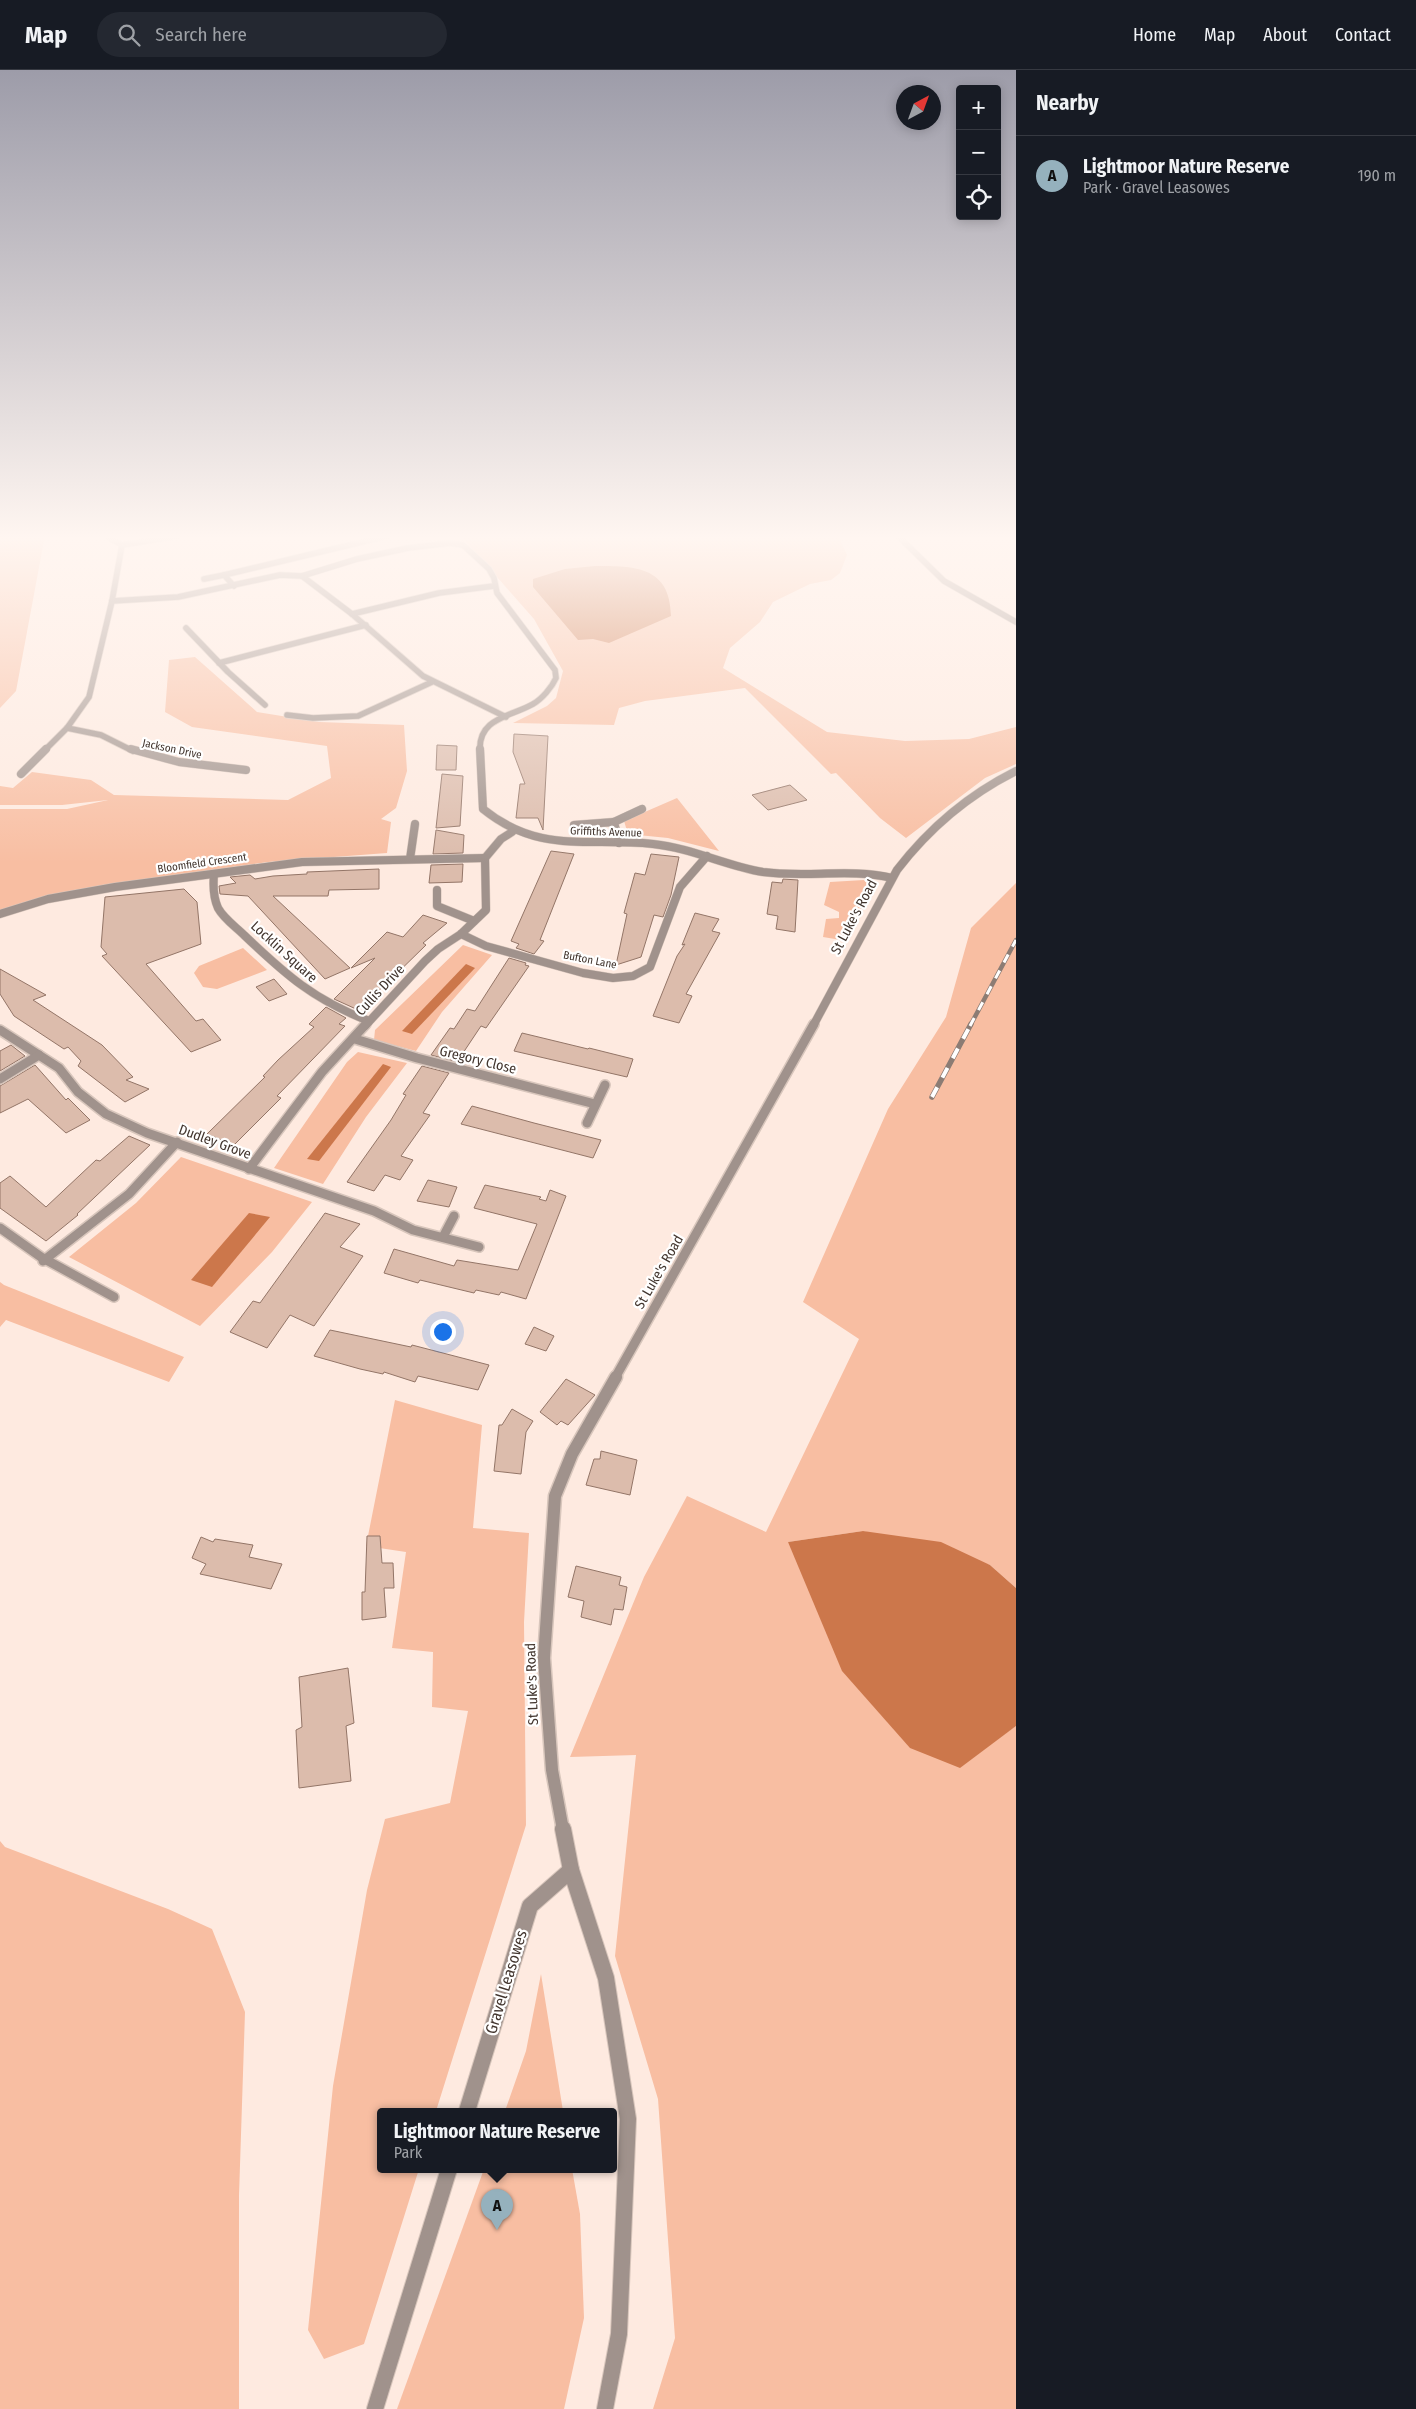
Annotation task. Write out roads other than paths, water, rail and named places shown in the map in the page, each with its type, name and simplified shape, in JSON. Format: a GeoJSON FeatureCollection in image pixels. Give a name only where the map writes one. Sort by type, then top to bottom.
{"type":"FeatureCollection","features":[{"type":"Feature","properties":{"kind":"street"},"geometry":{"type":"LineString","coordinates":[[22,774],[67,728],[89,698],[102,644]]}},
{"type":"Feature","properties":{"kind":"street"},"geometry":{"type":"LineString","coordinates":[[201,644],[265,705]]}},
{"type":"Feature","properties":{"kind":"street"},"geometry":{"type":"LineString","coordinates":[[219,663],[292,644]]}},
{"type":"Feature","properties":{"kind":"street"},"geometry":{"type":"LineString","coordinates":[[388,644],[432,682],[506,717]]}},
{"type":"Feature","properties":{"kind":"street","name":"Griffiths Avenue"},"geometry":{"type":"LineString","coordinates":[[536,644],[555,670],[556,678],[553,684],[535,702],[485,728],[479,738],[483,809],[494,821],[512,832],[571,842],[676,847],[760,872],[793,874],[854,872],[874,873],[892,878]]}},
{"type":"Feature","properties":{"kind":"street"},"geometry":{"type":"LineString","coordinates":[[287,715],[313,718],[358,716],[432,682]]}},
{"type":"Feature","properties":{"kind":"street","name":"Jackson Drive"},"geometry":{"type":"LineString","coordinates":[[67,728],[92,732],[110,738],[138,752],[161,758],[217,768],[246,770]]}},
{"type":"Feature","properties":{"kind":"street","name":"St Luke's Road"},"geometry":{"type":"LineString","coordinates":[[605,2409],[619,2334],[628,2118],[606,1978],[571,1870],[552,1770],[544,1658],[555,1496],[572,1454],[796,1059],[892,878],[915,845],[949,814],[993,781],[1016,771]]}},
{"type":"Feature","properties":{"kind":"street"},"geometry":{"type":"LineString","coordinates":[[574,825],[614,822],[642,809]]}},
{"type":"Feature","properties":{"kind":"street"},"geometry":{"type":"LineString","coordinates":[[614,822],[619,843]]}},
{"type":"Feature","properties":{"kind":"street"},"geometry":{"type":"LineString","coordinates":[[410,859],[415,824]]}},
{"type":"Feature","properties":{"kind":"street"},"geometry":{"type":"LineString","coordinates":[[485,858],[501,839],[512,832]]}},
{"type":"Feature","properties":{"kind":"street","name":"Bufton Lane"},"geometry":{"type":"LineString","coordinates":[[461,934],[484,946],[583,973],[613,978],[633,976],[650,967],[680,887],[707,856]]}},
{"type":"Feature","properties":{"kind":"street","name":"Bloomfield Crescent"},"geometry":{"type":"LineString","coordinates":[[0,914],[48,899],[96,890],[302,862],[485,858]]}},
{"type":"Feature","properties":{"kind":"street","name":"Cullis Drive"},"geometry":{"type":"LineString","coordinates":[[249,1169],[322,1072],[355,1039],[424,961],[461,934],[486,910],[485,858]]}},
{"type":"Feature","properties":{"kind":"street","name":"Locklin Square"},"geometry":{"type":"LineString","coordinates":[[214,874],[213,891],[220,911],[278,968],[317,999],[343,1012],[369,1021]]}},
{"type":"Feature","properties":{"kind":"street"},"geometry":{"type":"LineString","coordinates":[[437,890],[437,906],[474,922]]}},
{"type":"Feature","properties":{"kind":"street","name":"Dudley Grove"},"geometry":{"type":"LineString","coordinates":[[0,1030],[59,1068],[78,1092],[106,1114],[148,1133],[374,1211],[412,1230],[479,1247]]}},
{"type":"Feature","properties":{"kind":"street","name":"Gregory Close"},"geometry":{"type":"LineString","coordinates":[[355,1039],[417,1058],[596,1104]]}},
{"type":"Feature","properties":{"kind":"street"},"geometry":{"type":"LineString","coordinates":[[0,1079],[39,1055]]}},
{"type":"Feature","properties":{"kind":"street"},"geometry":{"type":"LineString","coordinates":[[587,1123],[605,1085]]}},
{"type":"Feature","properties":{"kind":"street"},"geometry":{"type":"LineString","coordinates":[[43,1261],[67,1240],[121,1200],[147,1176],[177,1142]]}},
{"type":"Feature","properties":{"kind":"street"},"geometry":{"type":"LineString","coordinates":[[444,1237],[454,1216]]}},
{"type":"Feature","properties":{"kind":"street"},"geometry":{"type":"LineString","coordinates":[[0,1228],[43,1261],[114,1297]]}},
{"type":"Feature","properties":{"kind":"street","name":"Gravel Leasowes"},"geometry":{"type":"LineString","coordinates":[[468,2108],[530,1906],[571,1870]]}},
{"type":"Feature","properties":{"kind":"street"},"geometry":{"type":"LineString","coordinates":[[375,2409],[448,2173]]}},
{"type":"Feature","properties":{"kind":"railway"},"geometry":{"type":"LineString","coordinates":[[970,1026],[1016,940]]}},
{"type":"Feature","properties":{"kind":"railway"},"geometry":{"type":"LineString","coordinates":[[932,1097],[971,1024]]}},
{"type":"Feature","properties":{"kind":"place","name":"Lightmoor Nature Reserve"},"geometry":{"type":"Point","coordinates":[497,2230]}}]}
